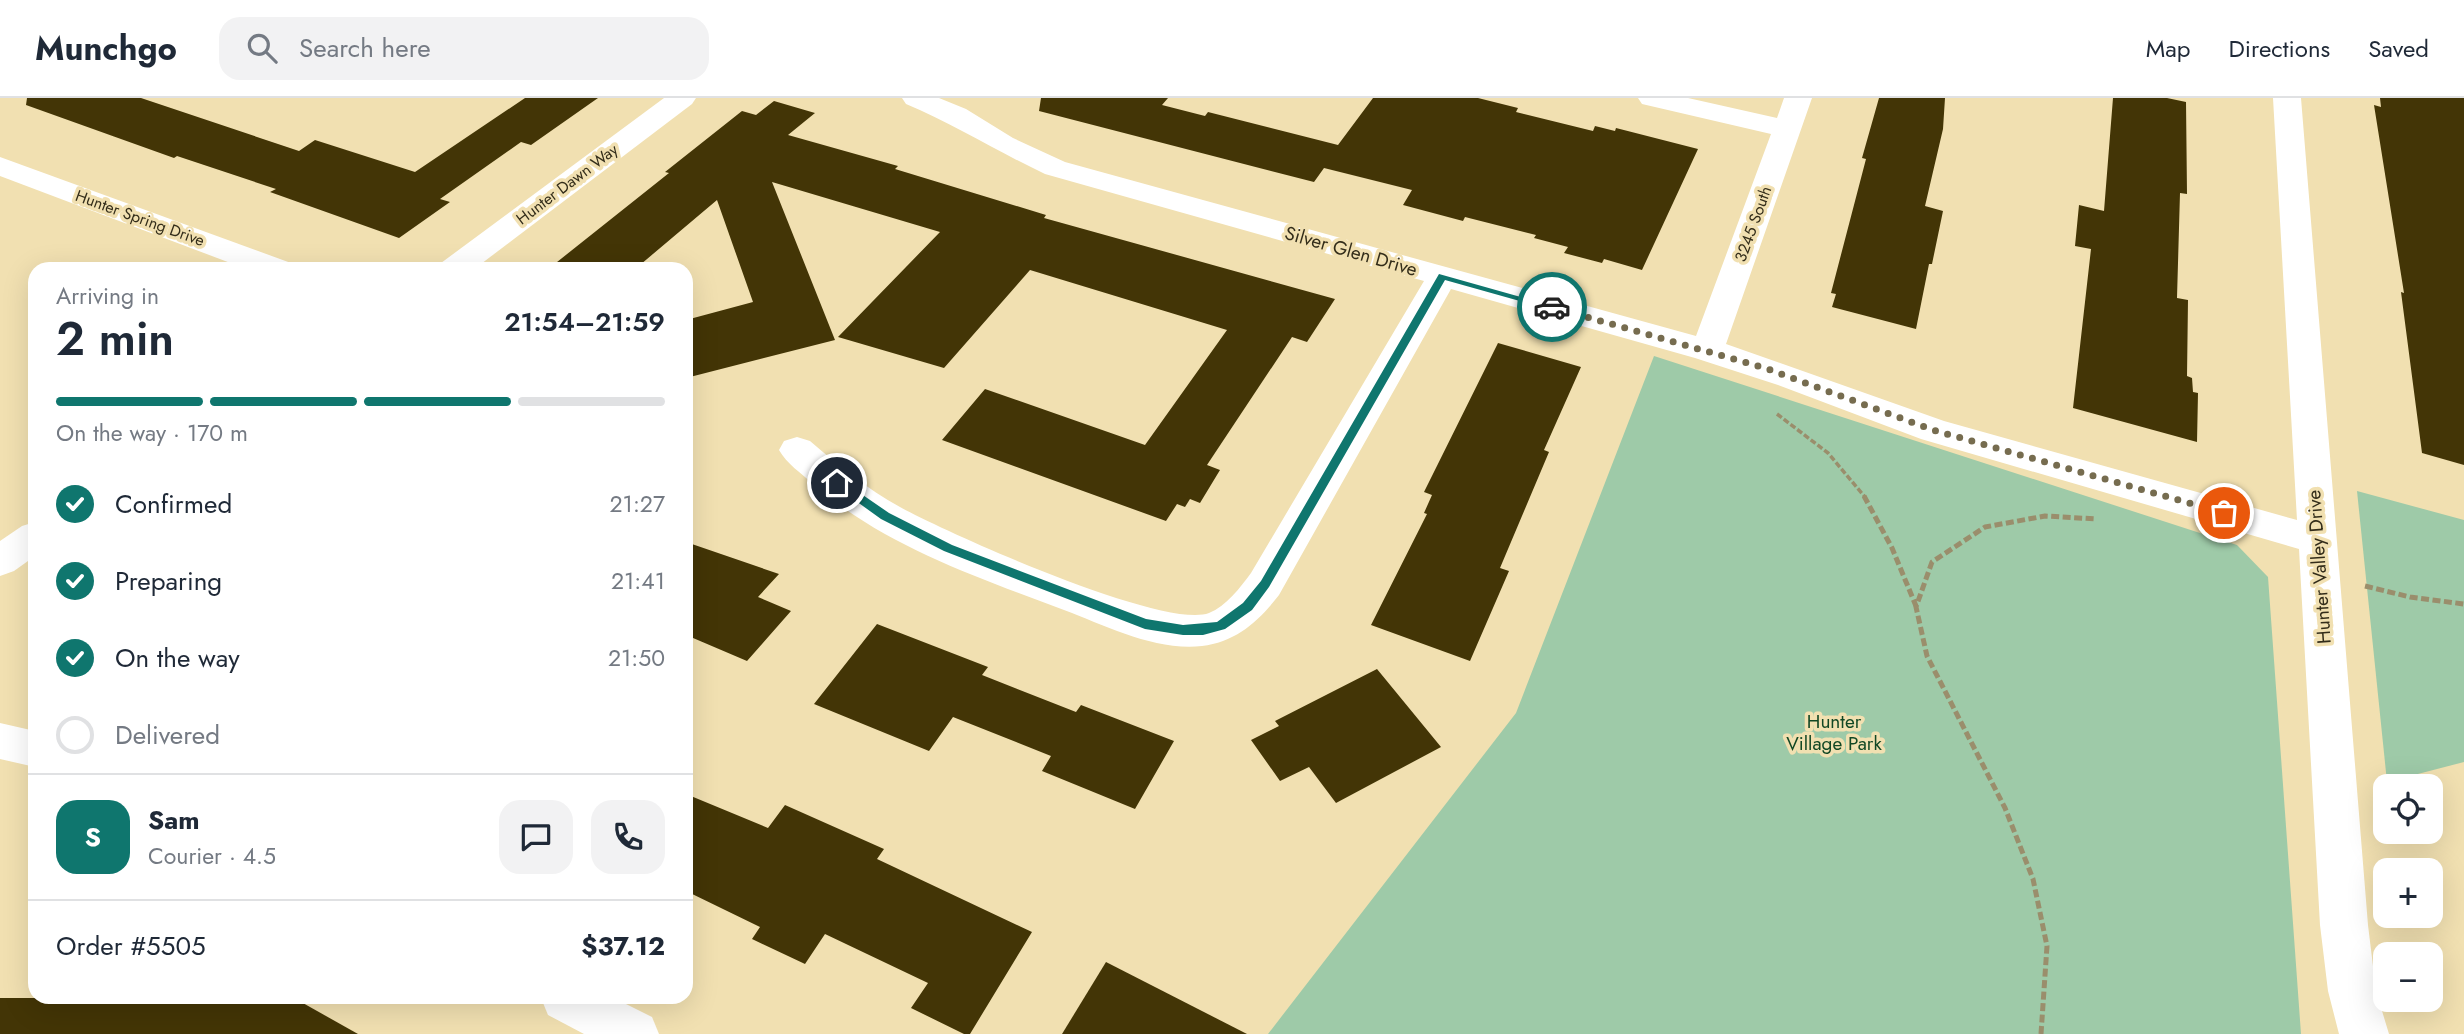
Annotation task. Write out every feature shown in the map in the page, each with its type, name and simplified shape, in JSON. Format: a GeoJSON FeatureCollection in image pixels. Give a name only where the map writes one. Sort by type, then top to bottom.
{"type":"FeatureCollection","features":[{"type":"Feature","properties":{"kind":"street","name":"Hunter Dawn Way"},"geometry":{"type":"LineString","coordinates":[[463,262],[682,98]]}},
{"type":"Feature","properties":{"kind":"street","name":"Silver Glen Drive"},"geometry":{"type":"LineString","coordinates":[[916,98],[956,115],[1003,145],[1055,168],[1707,350],[1777,372],[1933,430],[2317,540]]}},
{"type":"Feature","properties":{"kind":"street"},"geometry":{"type":"LineString","coordinates":[[1652,98],[1787,129]]}},
{"type":"Feature","properties":{"kind":"street","name":"3245 South"},"geometry":{"type":"LineString","coordinates":[[1707,350],[1798,98]]}},
{"type":"Feature","properties":{"kind":"street","name":"Hunter Valley Drive"},"geometry":{"type":"LineString","coordinates":[[2287,98],[2344,925],[2352,991],[2364,1034]]}},
{"type":"Feature","properties":{"kind":"street","name":"Hunter Spring Drive"},"geometry":{"type":"LineString","coordinates":[[0,166],[258,262]]}},
{"type":"Feature","properties":{"kind":"street"},"geometry":{"type":"LineString","coordinates":[[797,450],[866,505],[915,533],[980,562],[1145,624],[1183,630],[1221,626],[1247,607],[1265,584],[1443,276]]}},
{"type":"Feature","properties":{"kind":"street"},"geometry":{"type":"LineString","coordinates":[[0,561],[28,541]]}},
{"type":"Feature","properties":{"kind":"street"},"geometry":{"type":"LineString","coordinates":[[0,741],[28,747]]}},
{"type":"Feature","properties":{"kind":"path"},"geometry":{"type":"LineString","coordinates":[[1766,408],[1789,421],[1830,454],[1864,493],[1888,536],[1916,607],[1927,656],[2005,808],[2033,879],[2046,946],[2041,1034]]}},
{"type":"Feature","properties":{"kind":"path"},"geometry":{"type":"LineString","coordinates":[[1916,607],[1932,562],[1985,527],[2045,516],[2098,519]]}},
{"type":"Feature","properties":{"kind":"path"},"geometry":{"type":"LineString","coordinates":[[2363,585],[2410,597],[2464,604]]}},
{"type":"Feature","properties":{"kind":"green space","name":"Hunter Village Park"},"geometry":{"type":"Polygon","coordinates":[[[1654,356],[2237,545],[2268,577],[2301,1034],[1268,1034],[1516,713],[1654,356]]]}},
{"type":"Feature","properties":{"kind":"green space"},"geometry":{"type":"Polygon","coordinates":[[[2357,491],[2464,520],[2464,762],[2418,774],[2386,774],[2357,491]]]}},
{"type":"Feature","properties":{"kind":"building"},"geometry":{"type":"Polygon","coordinates":[[[27,98],[141,98],[299,151],[315,140],[415,172],[525,98],[598,98],[531,145],[521,142],[440,199],[450,202],[399,238],[270,192],[276,189],[177,156],[174,158],[26,105],[27,98]]]}},
{"type":"Feature","properties":{"kind":"building"},"geometry":{"type":"Polygon","coordinates":[[[1041,98],[1168,98],[1162,105],[1205,116],[1208,112],[1338,145],[1373,98],[1478,98],[1518,108],[1516,112],[1593,131],[1595,126],[1615,131],[1616,128],[1698,149],[1642,270],[1604,259],[1602,263],[1564,253],[1568,247],[1534,238],[1536,235],[1465,217],[1463,221],[1403,205],[1412,190],[1324,168],[1314,182],[1039,111],[1041,98]]]}},
{"type":"Feature","properties":{"kind":"building"},"geometry":{"type":"Polygon","coordinates":[[[1879,98],[1945,98],[1943,129],[1925,206],[1943,211],[1916,329],[1832,307],[1836,294],[1831,293],[1866,159],[1862,158],[1879,98]]]}},
{"type":"Feature","properties":{"kind":"building"},"geometry":{"type":"Polygon","coordinates":[[[2113,98],[2167,98],[2186,102],[2187,194],[2180,193],[2177,298],[2188,300],[2187,376],[2192,378],[2193,392],[2198,393],[2197,442],[2073,408],[2091,249],[2075,246],[2079,205],[2104,211],[2113,98]]]}},
{"type":"Feature","properties":{"kind":"building"},"geometry":{"type":"Polygon","coordinates":[[[2380,98],[2464,98],[2464,465],[2422,453],[2401,292],[2404,293],[2374,105],[2381,107],[2380,98]]]}},
{"type":"Feature","properties":{"kind":"building"},"geometry":{"type":"Polygon","coordinates":[[[774,101],[815,113],[788,135],[898,166],[895,169],[1046,215],[1044,218],[1335,299],[1307,342],[1292,337],[1207,465],[1220,470],[1200,503],[1190,499],[1185,507],[1177,504],[1166,521],[942,440],[985,389],[1145,445],[1227,330],[1030,270],[944,368],[838,337],[940,232],[772,182],[835,340],[693,376],[693,318],[753,302],[717,200],[643,262],[557,262],[742,111],[756,115],[774,101]]]}},
{"type":"Feature","properties":{"kind":"building"},"geometry":{"type":"Polygon","coordinates":[[[1498,343],[1581,367],[1544,450],[1549,452],[1500,568],[1509,571],[1470,661],[1371,625],[1427,514],[1424,513],[1432,495],[1424,492],[1498,343]]]}},
{"type":"Feature","properties":{"kind":"building"},"geometry":{"type":"Polygon","coordinates":[[[693,544],[779,574],[758,597],[791,611],[747,661],[693,638],[693,544]]]}},
{"type":"Feature","properties":{"kind":"building"},"geometry":{"type":"Polygon","coordinates":[[[877,624],[988,667],[982,675],[1076,712],[1081,705],[1174,741],[1135,809],[1042,771],[1051,756],[953,717],[929,751],[814,704],[877,624]]]}},
{"type":"Feature","properties":{"kind":"building"},"geometry":{"type":"Polygon","coordinates":[[[1377,669],[1441,747],[1336,803],[1309,767],[1280,781],[1251,740],[1279,726],[1275,721],[1377,669]]]}},
{"type":"Feature","properties":{"kind":"building"},"geometry":{"type":"Polygon","coordinates":[[[693,797],[768,828],[785,805],[884,849],[877,859],[1032,932],[970,1034],[964,1034],[911,1008],[928,983],[825,934],[805,964],[752,939],[760,927],[693,894],[693,797]]]}},
{"type":"Feature","properties":{"kind":"building"},"geometry":{"type":"Polygon","coordinates":[[[1106,962],[1247,1034],[1062,1034],[1106,962]]]}},
{"type":"Feature","properties":{"kind":"building"},"geometry":{"type":"Polygon","coordinates":[[[0,998],[28,998],[28,1004],[305,1004],[358,1034],[0,1034],[0,998]]]}},
{"type":"Feature","properties":{"kind":"way so far"},"geometry":{"type":"LineString","coordinates":[[1552,307],[1765,368],[1872,410],[1933,430],[2224,513]]}},
{"type":"Feature","properties":{"kind":"route"},"geometry":{"type":"LineString","coordinates":[[837,483],[857,499],[915,533],[980,562],[1145,624],[1183,630],[1221,626],[1247,607],[1265,584],[1443,276],[1552,307]]}}]}
